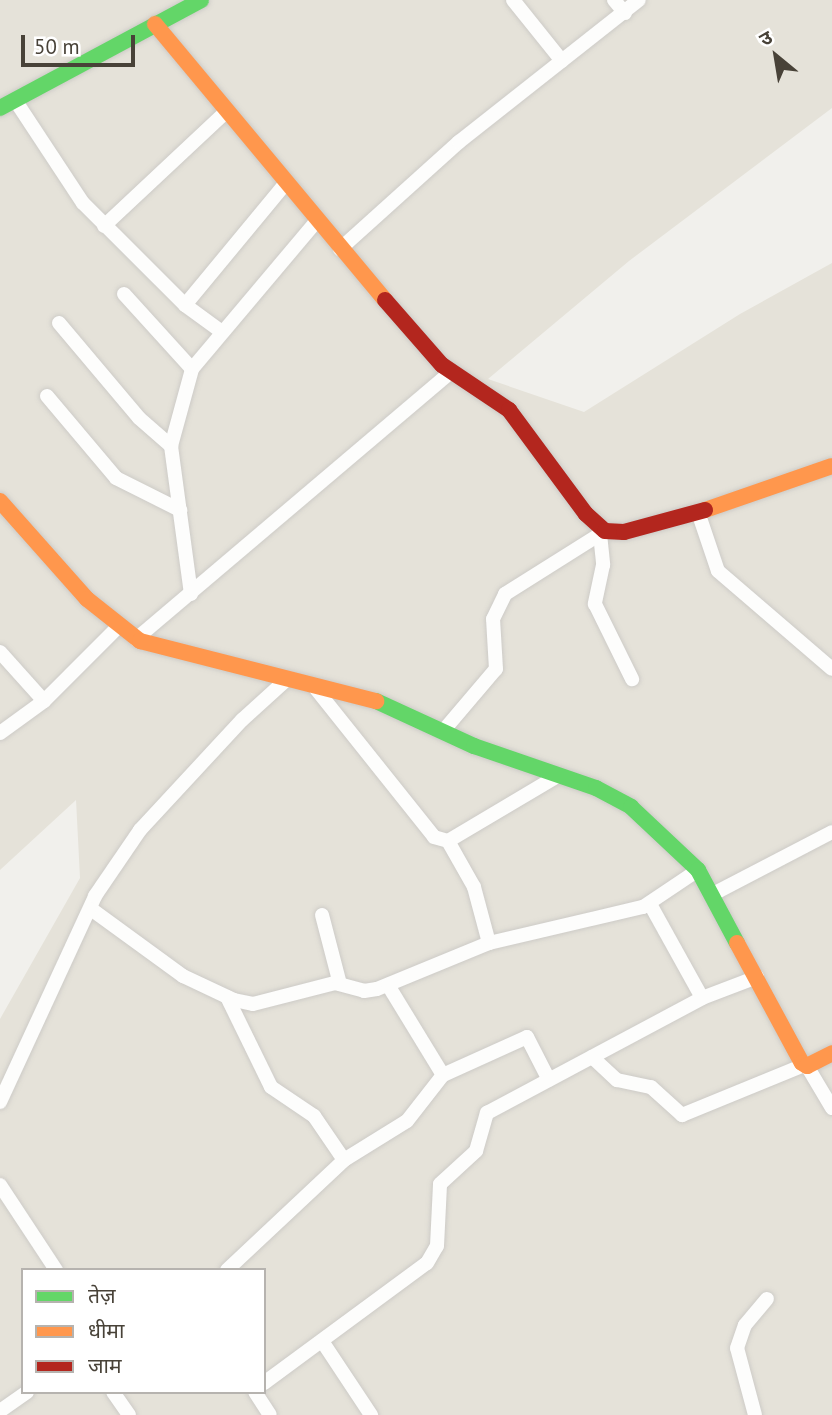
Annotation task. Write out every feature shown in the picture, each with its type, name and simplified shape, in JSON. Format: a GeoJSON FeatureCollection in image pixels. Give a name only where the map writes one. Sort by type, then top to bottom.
{"type":"FeatureCollection","features":[{"type":"Feature","properties":{"kind":"street"},"geometry":{"type":"LineString","coordinates":[[0,108],[201,0]]}},
{"type":"Feature","properties":{"kind":"street"},"geometry":{"type":"LineString","coordinates":[[513,0],[562,61]]}},
{"type":"Feature","properties":{"kind":"street"},"geometry":{"type":"LineString","coordinates":[[614,0],[625,13]]}},
{"type":"Feature","properties":{"kind":"street"},"geometry":{"type":"LineString","coordinates":[[340,248],[458,142],[639,0]]}},
{"type":"Feature","properties":{"kind":"street"},"geometry":{"type":"LineString","coordinates":[[155,24],[316,222],[451,373],[509,410],[602,533],[603,565],[595,604],[632,679]]}},
{"type":"Feature","properties":{"kind":"street"},"geometry":{"type":"LineString","coordinates":[[15,100],[83,203],[185,305],[222,332]]}},
{"type":"Feature","properties":{"kind":"street"},"geometry":{"type":"LineString","coordinates":[[104,226],[227,111]]}},
{"type":"Feature","properties":{"kind":"street"},"geometry":{"type":"LineString","coordinates":[[185,305],[286,183]]}},
{"type":"Feature","properties":{"kind":"street"},"geometry":{"type":"LineString","coordinates":[[191,594],[171,446],[192,369],[316,222]]}},
{"type":"Feature","properties":{"kind":"street"},"geometry":{"type":"LineString","coordinates":[[124,294],[192,369]]}},
{"type":"Feature","properties":{"kind":"street"},"geometry":{"type":"LineString","coordinates":[[59,323],[139,418],[171,446]]}},
{"type":"Feature","properties":{"kind":"street"},"geometry":{"type":"LineString","coordinates":[[138,640],[451,373]]}},
{"type":"Feature","properties":{"kind":"street"},"geometry":{"type":"LineString","coordinates":[[47,396],[116,478],[180,510]]}},
{"type":"Feature","properties":{"kind":"street"},"geometry":{"type":"LineString","coordinates":[[444,730],[496,669],[494,619],[506,594],[602,533],[624,532],[698,512],[832,466]]}},
{"type":"Feature","properties":{"kind":"street"},"geometry":{"type":"LineString","coordinates":[[0,501],[87,599],[138,640],[280,680],[387,704],[474,746],[559,775],[631,807],[698,870],[805,1065],[832,1108]]}},
{"type":"Feature","properties":{"kind":"street"},"geometry":{"type":"LineString","coordinates":[[698,512],[718,571],[832,669]]}},
{"type":"Feature","properties":{"kind":"street"},"geometry":{"type":"LineString","coordinates":[[0,733],[44,701],[119,626]]}},
{"type":"Feature","properties":{"kind":"street"},"geometry":{"type":"LineString","coordinates":[[0,652],[44,701]]}},
{"type":"Feature","properties":{"kind":"street"},"geometry":{"type":"LineString","coordinates":[[0,1102],[91,909],[141,830],[280,680]]}},
{"type":"Feature","properties":{"kind":"street"},"geometry":{"type":"LineString","coordinates":[[316,689],[426,829],[448,841],[474,887],[489,943]]}},
{"type":"Feature","properties":{"kind":"street"},"geometry":{"type":"LineString","coordinates":[[448,841],[559,775]]}},
{"type":"Feature","properties":{"kind":"street"},"geometry":{"type":"LineString","coordinates":[[713,894],[832,832]]}},
{"type":"Feature","properties":{"kind":"street"},"geometry":{"type":"LineString","coordinates":[[91,909],[170,968],[227,997],[253,1004],[340,984],[369,991],[489,943],[650,904],[698,870]]}},
{"type":"Feature","properties":{"kind":"street"},"geometry":{"type":"LineString","coordinates":[[650,904],[702,998]]}},
{"type":"Feature","properties":{"kind":"street"},"geometry":{"type":"LineString","coordinates":[[322,915],[340,984]]}},
{"type":"Feature","properties":{"kind":"street"},"geometry":{"type":"LineString","coordinates":[[266,1382],[427,1263],[436,1246],[439,1184],[476,1151],[487,1113],[702,998],[757,977]]}},
{"type":"Feature","properties":{"kind":"street"},"geometry":{"type":"LineString","coordinates":[[388,985],[443,1075]]}},
{"type":"Feature","properties":{"kind":"street"},"geometry":{"type":"LineString","coordinates":[[227,997],[271,1087],[314,1116],[344,1160]]}},
{"type":"Feature","properties":{"kind":"street"},"geometry":{"type":"LineString","coordinates":[[229,1268],[344,1160],[407,1121],[443,1075],[527,1037],[549,1080]]}},
{"type":"Feature","properties":{"kind":"street"},"geometry":{"type":"LineString","coordinates":[[592,1057],[617,1080],[651,1087],[682,1115],[832,1053]]}},
{"type":"Feature","properties":{"kind":"street"},"geometry":{"type":"LineString","coordinates":[[0,1185],[55,1268]]}},
{"type":"Feature","properties":{"kind":"street"},"geometry":{"type":"LineString","coordinates":[[755,1415],[737,1348],[745,1325],[767,1298]]}},
{"type":"Feature","properties":{"kind":"street"},"geometry":{"type":"LineString","coordinates":[[322,1341],[371,1415]]}},
{"type":"Feature","properties":{"kind":"street"},"geometry":{"type":"LineString","coordinates":[[0,1411],[24,1394]]}},
{"type":"Feature","properties":{"kind":"street"},"geometry":{"type":"LineString","coordinates":[[114,1394],[130,1415]]}},
{"type":"Feature","properties":{"kind":"street"},"geometry":{"type":"LineString","coordinates":[[256,1394],[270,1415]]}},
{"type":"Feature","properties":{"kind":"shaded area"},"geometry":{"type":"Polygon","coordinates":[[[0,0],[832,0],[832,108],[629,261],[488,379],[584,412],[740,314],[832,263],[832,1415],[0,1415],[0,1019],[80,878],[76,800],[0,870],[0,0]]]}},
{"type":"Feature","properties":{"kind":"traffic: fast"},"geometry":{"type":"LineString","coordinates":[[0,108],[201,0]]}},
{"type":"Feature","properties":{"kind":"traffic: fast"},"geometry":{"type":"LineString","coordinates":[[376,701],[474,746],[596,788],[631,807],[698,870],[737,943]]}},
{"type":"Feature","properties":{"kind":"traffic: slow"},"geometry":{"type":"LineString","coordinates":[[155,24],[385,300]]}},
{"type":"Feature","properties":{"kind":"traffic: slow"},"geometry":{"type":"LineString","coordinates":[[705,510],[832,466]]}},
{"type":"Feature","properties":{"kind":"traffic: slow"},"geometry":{"type":"LineString","coordinates":[[0,501],[87,599],[140,641],[376,701]]}},
{"type":"Feature","properties":{"kind":"traffic: slow"},"geometry":{"type":"LineString","coordinates":[[737,943],[802,1063],[807,1066],[832,1053]]}},
{"type":"Feature","properties":{"kind":"traffic: jam"},"geometry":{"type":"LineString","coordinates":[[385,300],[442,365],[509,410],[586,514],[605,531],[624,532],[705,510]]}}]}
